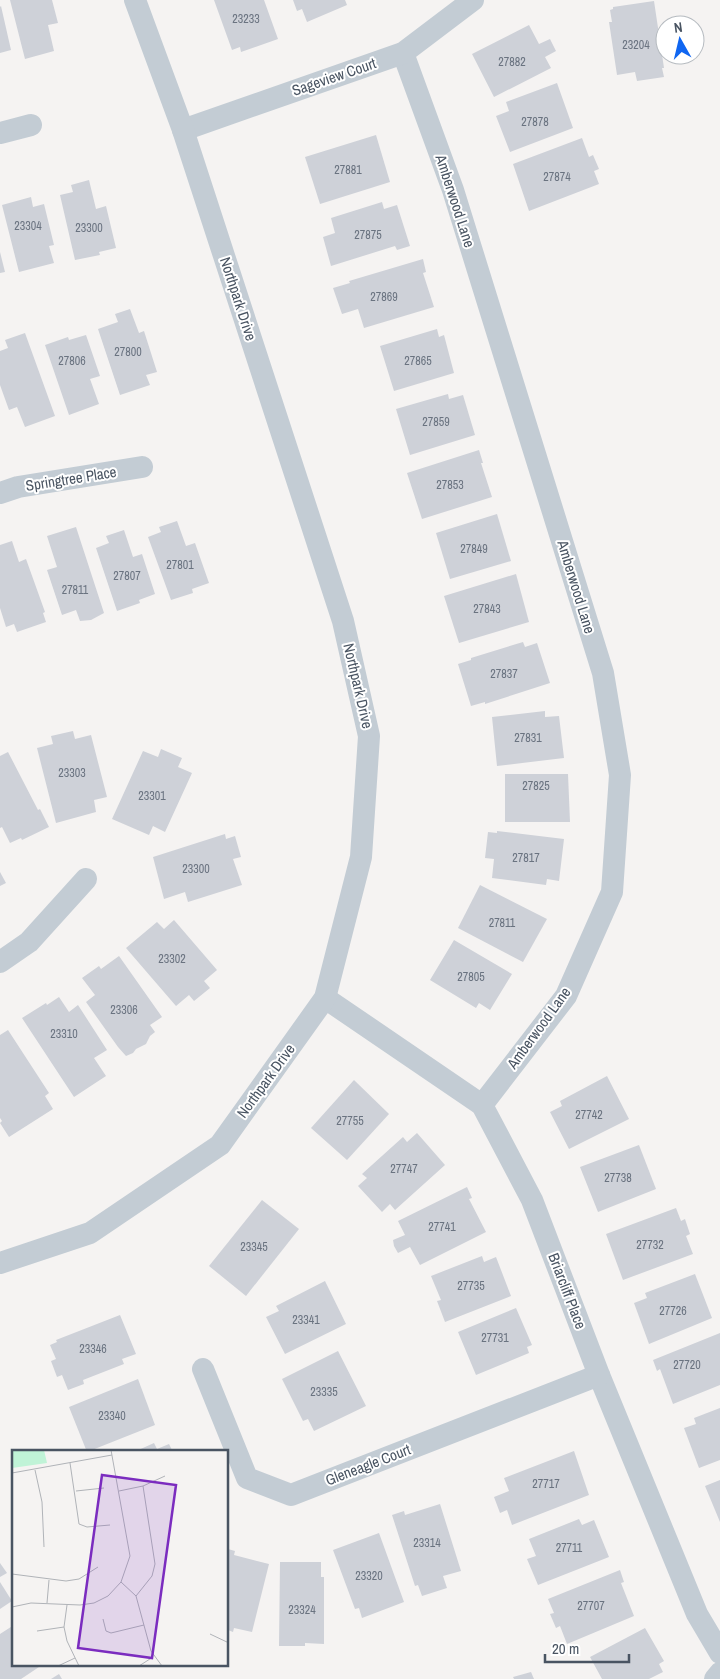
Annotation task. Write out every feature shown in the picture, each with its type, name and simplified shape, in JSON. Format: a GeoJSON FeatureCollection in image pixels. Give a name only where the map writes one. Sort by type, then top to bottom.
{"type":"FeatureCollection","features":[{"type":"Feature","properties":{"kind":"street","name":"Northpark Drive"},"geometry":{"type":"LineString","coordinates":[[0,1262],[90,1233],[220,1145],[325,998],[361,857],[369,736],[343,621],[182,130],[135,0]]}},
{"type":"Feature","properties":{"kind":"street","name":"Sageview Court"},"geometry":{"type":"LineString","coordinates":[[182,130],[403,53],[473,0]]}},
{"type":"Feature","properties":{"kind":"street","name":"Amberwood Lane"},"geometry":{"type":"LineString","coordinates":[[403,53],[453,190],[603,672],[620,776],[612,892],[566,996],[482,1105]]}},
{"type":"Feature","properties":{"kind":"street"},"geometry":{"type":"LineString","coordinates":[[0,133],[31,125]]}},
{"type":"Feature","properties":{"kind":"street","name":"Springtree Place"},"geometry":{"type":"LineString","coordinates":[[0,493],[18,487],[142,467]]}},
{"type":"Feature","properties":{"kind":"street"},"geometry":{"type":"LineString","coordinates":[[0,962],[29,942],[86,879]]}},
{"type":"Feature","properties":{"kind":"street","name":"Briarcliff Place"},"geometry":{"type":"LineString","coordinates":[[325,998],[482,1105],[532,1200],[599,1375],[696,1614],[720,1653]]}},
{"type":"Feature","properties":{"kind":"street","name":"Gleneagle Court"},"geometry":{"type":"LineString","coordinates":[[203,1369],[247,1478],[291,1495],[599,1375]]}},
{"type":"Feature","properties":{"kind":"street"},"geometry":{"type":"LineString","coordinates":[[715,1679],[720,1673]]}},
{"type":"Feature","properties":{"kind":"building"},"geometry":{"type":"Polygon","coordinates":[[[10,0],[52,0],[58,23],[48,25],[54,51],[25,59],[10,0]]]}},
{"type":"Feature","properties":{"kind":"building"},"geometry":{"type":"Polygon","coordinates":[[[214,0],[264,0],[278,39],[241,52],[240,47],[232,50],[214,0]]]}},
{"type":"Feature","properties":{"kind":"building"},"geometry":{"type":"Polygon","coordinates":[[[293,0],[345,0],[347,5],[307,22],[302,9],[297,11],[293,0]]]}},
{"type":"Feature","properties":{"kind":"building"},"geometry":{"type":"Polygon","coordinates":[[[654,1],[656,15],[655,65],[664,65],[664,68],[662,68],[664,77],[637,81],[635,72],[617,75],[609,22],[612,22],[610,10],[613,7],[654,1]]]}},
{"type":"Feature","properties":{"kind":"building"},"geometry":{"type":"Polygon","coordinates":[[[0,7],[11,50],[0,53],[0,7]]]}},
{"type":"Feature","properties":{"kind":"building"},"geometry":{"type":"Polygon","coordinates":[[[529,25],[539,44],[550,39],[556,51],[545,57],[551,68],[494,97],[472,54],[529,25]]]}},
{"type":"Feature","properties":{"kind":"building"},"geometry":{"type":"Polygon","coordinates":[[[557,83],[573,128],[510,152],[496,116],[509,111],[506,102],[557,83]]]}},
{"type":"Feature","properties":{"kind":"building"},"geometry":{"type":"Polygon","coordinates":[[[376,135],[390,182],[320,204],[305,157],[376,135]]]}},
{"type":"Feature","properties":{"kind":"building"},"geometry":{"type":"Polygon","coordinates":[[[582,138],[589,157],[593,155],[599,169],[594,171],[599,184],[529,211],[513,164],[582,138]]]}},
{"type":"Feature","properties":{"kind":"building"},"geometry":{"type":"Polygon","coordinates":[[[89,180],[96,209],[106,206],[116,248],[99,252],[100,255],[75,260],[60,195],[73,192],[71,185],[89,180]]]}},
{"type":"Feature","properties":{"kind":"building"},"geometry":{"type":"Polygon","coordinates":[[[31,197],[33,207],[44,204],[54,245],[49,246],[54,263],[19,272],[2,205],[31,197]]]}},
{"type":"Feature","properties":{"kind":"building"},"geometry":{"type":"Polygon","coordinates":[[[382,202],[384,209],[397,205],[410,246],[397,250],[395,246],[331,266],[323,237],[335,233],[331,218],[382,202]]]}},
{"type":"Feature","properties":{"kind":"building"},"geometry":{"type":"Polygon","coordinates":[[[0,252],[5,272],[0,273],[0,252]]]}},
{"type":"Feature","properties":{"kind":"building"},"geometry":{"type":"Polygon","coordinates":[[[423,259],[426,272],[423,273],[434,307],[364,328],[358,309],[342,314],[333,288],[350,283],[349,281],[423,259]]]}},
{"type":"Feature","properties":{"kind":"building"},"geometry":{"type":"Polygon","coordinates":[[[130,309],[139,333],[144,331],[157,372],[146,375],[150,385],[120,395],[98,329],[118,322],[115,314],[130,309]]]}},
{"type":"Feature","properties":{"kind":"building"},"geometry":{"type":"Polygon","coordinates":[[[437,329],[439,337],[444,335],[454,373],[394,391],[380,346],[437,329]]]}},
{"type":"Feature","properties":{"kind":"building"},"geometry":{"type":"Polygon","coordinates":[[[25,333],[55,416],[25,427],[17,407],[9,410],[0,385],[0,351],[8,348],[5,340],[25,333]]]}},
{"type":"Feature","properties":{"kind":"building"},"geometry":{"type":"Polygon","coordinates":[[[86,335],[100,376],[90,379],[99,404],[69,415],[45,345],[68,337],[69,340],[86,335]]]}},
{"type":"Feature","properties":{"kind":"building"},"geometry":{"type":"Polygon","coordinates":[[[448,394],[449,399],[463,395],[475,435],[410,455],[396,409],[448,394]]]}},
{"type":"Feature","properties":{"kind":"building"},"geometry":{"type":"Polygon","coordinates":[[[479,450],[483,463],[481,463],[492,497],[422,519],[407,473],[479,450]]]}},
{"type":"Feature","properties":{"kind":"building"},"geometry":{"type":"Polygon","coordinates":[[[497,514],[511,561],[450,579],[436,533],[497,514]]]}},
{"type":"Feature","properties":{"kind":"building"},"geometry":{"type":"Polygon","coordinates":[[[177,521],[186,546],[195,543],[209,583],[192,589],[193,593],[171,600],[148,537],[161,532],[159,527],[177,521]]]}},
{"type":"Feature","properties":{"kind":"building"},"geometry":{"type":"Polygon","coordinates":[[[76,527],[104,613],[91,620],[80,621],[76,610],[62,615],[47,570],[57,567],[47,536],[76,527]]]}},
{"type":"Feature","properties":{"kind":"building"},"geometry":{"type":"Polygon","coordinates":[[[124,530],[133,557],[142,554],[155,594],[139,600],[140,603],[117,611],[96,548],[109,543],[106,536],[124,530]]]}},
{"type":"Feature","properties":{"kind":"building"},"geometry":{"type":"Polygon","coordinates":[[[12,541],[19,562],[26,559],[45,612],[43,613],[46,622],[17,632],[14,624],[6,627],[0,608],[0,545],[12,541]]]}},
{"type":"Feature","properties":{"kind":"building"},"geometry":{"type":"Polygon","coordinates":[[[516,574],[529,622],[459,643],[444,596],[516,574]]]}},
{"type":"Feature","properties":{"kind":"building"},"geometry":{"type":"Polygon","coordinates":[[[523,642],[525,647],[537,643],[550,683],[485,704],[485,702],[471,706],[458,664],[471,660],[471,658],[523,642]]]}},
{"type":"Feature","properties":{"kind":"building"},"geometry":{"type":"Polygon","coordinates":[[[545,711],[545,717],[559,716],[564,758],[497,766],[492,717],[545,711]]]}},
{"type":"Feature","properties":{"kind":"building"},"geometry":{"type":"Polygon","coordinates":[[[73,731],[75,739],[91,735],[107,797],[94,800],[96,812],[56,823],[37,748],[53,744],[51,736],[73,731]]]}},
{"type":"Feature","properties":{"kind":"building"},"geometry":{"type":"Polygon","coordinates":[[[161,749],[182,758],[178,767],[192,773],[165,832],[153,826],[149,835],[112,819],[143,751],[158,757],[161,749]]]}},
{"type":"Feature","properties":{"kind":"building"},"geometry":{"type":"Polygon","coordinates":[[[8,752],[49,827],[22,840],[21,838],[10,843],[2,827],[0,828],[0,756],[8,752]]]}},
{"type":"Feature","properties":{"kind":"building"},"geometry":{"type":"Polygon","coordinates":[[[505,774],[568,774],[570,822],[505,822],[505,774]]]}},
{"type":"Feature","properties":{"kind":"building"},"geometry":{"type":"Polygon","coordinates":[[[497,831],[564,839],[559,881],[547,879],[546,885],[492,878],[494,859],[485,858],[488,832],[497,833],[497,831]]]}},
{"type":"Feature","properties":{"kind":"building"},"geometry":{"type":"Polygon","coordinates":[[[225,834],[226,839],[235,836],[241,857],[233,859],[242,885],[188,902],[185,892],[164,899],[153,857],[225,834]]]}},
{"type":"Feature","properties":{"kind":"building"},"geometry":{"type":"Polygon","coordinates":[[[0,872],[6,883],[0,886],[0,872]]]}},
{"type":"Feature","properties":{"kind":"building"},"geometry":{"type":"Polygon","coordinates":[[[480,885],[547,919],[523,962],[458,928],[480,885]]]}},
{"type":"Feature","properties":{"kind":"building"},"geometry":{"type":"Polygon","coordinates":[[[174,920],[217,970],[204,981],[210,988],[194,1001],[189,995],[176,1006],[126,948],[157,922],[164,929],[174,920]]]}},
{"type":"Feature","properties":{"kind":"building"},"geometry":{"type":"Polygon","coordinates":[[[454,940],[512,974],[490,1010],[479,1003],[476,1008],[430,980],[454,940]]]}},
{"type":"Feature","properties":{"kind":"building"},"geometry":{"type":"Polygon","coordinates":[[[119,956],[162,1017],[150,1025],[155,1032],[150,1036],[146,1044],[126,1056],[86,1002],[95,995],[82,978],[99,966],[101,969],[119,956]]]}},
{"type":"Feature","properties":{"kind":"building"},"geometry":{"type":"Polygon","coordinates":[[[59,997],[69,1012],[78,1005],[107,1050],[94,1058],[106,1076],[74,1097],[22,1018],[59,997]]]}},
{"type":"Feature","properties":{"kind":"building"},"geometry":{"type":"Polygon","coordinates":[[[8,1030],[49,1093],[45,1096],[53,1109],[9,1137],[0,1123],[2,1121],[0,1118],[0,1035],[8,1030]]]}},
{"type":"Feature","properties":{"kind":"building"},"geometry":{"type":"Polygon","coordinates":[[[607,1076],[629,1119],[569,1149],[550,1112],[562,1106],[560,1101],[607,1076]]]}},
{"type":"Feature","properties":{"kind":"building"},"geometry":{"type":"Polygon","coordinates":[[[354,1080],[389,1114],[347,1160],[311,1128],[354,1080]]]}},
{"type":"Feature","properties":{"kind":"building"},"geometry":{"type":"Polygon","coordinates":[[[417,1133],[445,1165],[395,1210],[390,1204],[382,1212],[358,1186],[367,1178],[362,1174],[403,1137],[407,1142],[417,1133]]]}},
{"type":"Feature","properties":{"kind":"building"},"geometry":{"type":"Polygon","coordinates":[[[639,1145],[656,1189],[598,1212],[580,1167],[639,1145]]]}},
{"type":"Feature","properties":{"kind":"building"},"geometry":{"type":"Polygon","coordinates":[[[467,1187],[472,1198],[469,1199],[486,1232],[420,1265],[410,1247],[398,1253],[393,1240],[405,1235],[398,1221],[467,1187]]]}},
{"type":"Feature","properties":{"kind":"building"},"geometry":{"type":"Polygon","coordinates":[[[262,1200],[299,1229],[246,1296],[209,1266],[262,1200]]]}},
{"type":"Feature","properties":{"kind":"building"},"geometry":{"type":"Polygon","coordinates":[[[676,1208],[681,1221],[685,1219],[690,1234],[686,1236],[693,1254],[623,1280],[606,1234],[676,1208]]]}},
{"type":"Feature","properties":{"kind":"building"},"geometry":{"type":"Polygon","coordinates":[[[482,1256],[484,1262],[496,1257],[511,1296],[445,1322],[437,1301],[441,1300],[431,1276],[482,1256]]]}},
{"type":"Feature","properties":{"kind":"building"},"geometry":{"type":"Polygon","coordinates":[[[695,1274],[712,1318],[649,1344],[634,1303],[647,1298],[645,1293],[695,1274]]]}},
{"type":"Feature","properties":{"kind":"building"},"geometry":{"type":"Polygon","coordinates":[[[325,1281],[346,1324],[285,1354],[266,1317],[279,1311],[276,1306],[325,1281]]]}},
{"type":"Feature","properties":{"kind":"building"},"geometry":{"type":"Polygon","coordinates":[[[516,1308],[532,1345],[527,1347],[529,1353],[476,1375],[458,1332],[516,1308]]]}},
{"type":"Feature","properties":{"kind":"building"},"geometry":{"type":"Polygon","coordinates":[[[120,1315],[136,1354],[122,1359],[124,1364],[83,1380],[84,1384],[68,1390],[62,1375],[57,1377],[51,1361],[56,1359],[50,1345],[57,1342],[56,1340],[120,1315]]]}},
{"type":"Feature","properties":{"kind":"building"},"geometry":{"type":"Polygon","coordinates":[[[720,1333],[720,1385],[673,1404],[660,1369],[657,1371],[653,1360],[720,1333]]]}},
{"type":"Feature","properties":{"kind":"building"},"geometry":{"type":"Polygon","coordinates":[[[338,1351],[366,1406],[314,1431],[308,1419],[303,1421],[282,1379],[338,1351]]]}},
{"type":"Feature","properties":{"kind":"building"},"geometry":{"type":"Polygon","coordinates":[[[138,1379],[155,1425],[92,1450],[86,1450],[69,1407],[138,1379]]]}},
{"type":"Feature","properties":{"kind":"building"},"geometry":{"type":"Polygon","coordinates":[[[720,1408],[720,1460],[699,1468],[684,1428],[696,1424],[694,1418],[720,1408]]]}},
{"type":"Feature","properties":{"kind":"building"},"geometry":{"type":"Polygon","coordinates":[[[154,1443],[157,1449],[169,1444],[172,1450],[138,1450],[154,1443]]]}},
{"type":"Feature","properties":{"kind":"building"},"geometry":{"type":"Polygon","coordinates":[[[574,1451],[589,1495],[512,1525],[507,1510],[500,1513],[494,1497],[509,1491],[504,1478],[574,1451]]]}},
{"type":"Feature","properties":{"kind":"building"},"geometry":{"type":"Polygon","coordinates":[[[720,1480],[720,1522],[705,1486],[720,1480]]]}},
{"type":"Feature","properties":{"kind":"building"},"geometry":{"type":"Polygon","coordinates":[[[440,1504],[461,1571],[443,1576],[447,1588],[422,1596],[418,1585],[415,1586],[392,1515],[404,1511],[405,1515],[440,1504]]]}},
{"type":"Feature","properties":{"kind":"building"},"geometry":{"type":"Polygon","coordinates":[[[579,1519],[582,1525],[594,1520],[609,1557],[538,1585],[527,1559],[536,1556],[529,1539],[579,1519]]]}},
{"type":"Feature","properties":{"kind":"building"},"geometry":{"type":"Polygon","coordinates":[[[379,1533],[404,1602],[362,1618],[359,1608],[355,1609],[333,1550],[379,1533]]]}},
{"type":"Feature","properties":{"kind":"building"},"geometry":{"type":"Polygon","coordinates":[[[229,1549],[235,1551],[234,1555],[269,1564],[252,1632],[234,1628],[233,1632],[229,1630],[229,1549]]]}},
{"type":"Feature","properties":{"kind":"building"},"geometry":{"type":"Polygon","coordinates":[[[280,1562],[321,1562],[321,1577],[324,1577],[324,1644],[305,1643],[305,1646],[279,1646],[280,1562]]]}},
{"type":"Feature","properties":{"kind":"building"},"geometry":{"type":"Polygon","coordinates":[[[0,1563],[7,1573],[0,1577],[0,1563]]]}},
{"type":"Feature","properties":{"kind":"building"},"geometry":{"type":"Polygon","coordinates":[[[620,1570],[624,1582],[621,1583],[634,1616],[567,1644],[560,1626],[556,1628],[550,1614],[554,1613],[548,1599],[620,1570]]]}},
{"type":"Feature","properties":{"kind":"building"},"geometry":{"type":"Polygon","coordinates":[[[0,1582],[12,1601],[0,1609],[0,1582]]]}},
{"type":"Feature","properties":{"kind":"building"},"geometry":{"type":"Polygon","coordinates":[[[12,1626],[12,1666],[40,1666],[21,1679],[0,1679],[0,1634],[12,1626]]]}},
{"type":"Feature","properties":{"kind":"building"},"geometry":{"type":"Polygon","coordinates":[[[645,1628],[664,1661],[659,1664],[663,1672],[649,1679],[602,1679],[590,1657],[645,1628]]]}},
{"type":"Feature","properties":{"kind":"building"},"geometry":{"type":"Polygon","coordinates":[[[531,1672],[534,1679],[514,1679],[513,1677],[531,1672]]]}},
{"type":"Feature","properties":{"kind":"building"},"geometry":{"type":"Polygon","coordinates":[[[59,1674],[62,1679],[51,1679],[59,1674]]]}}]}
